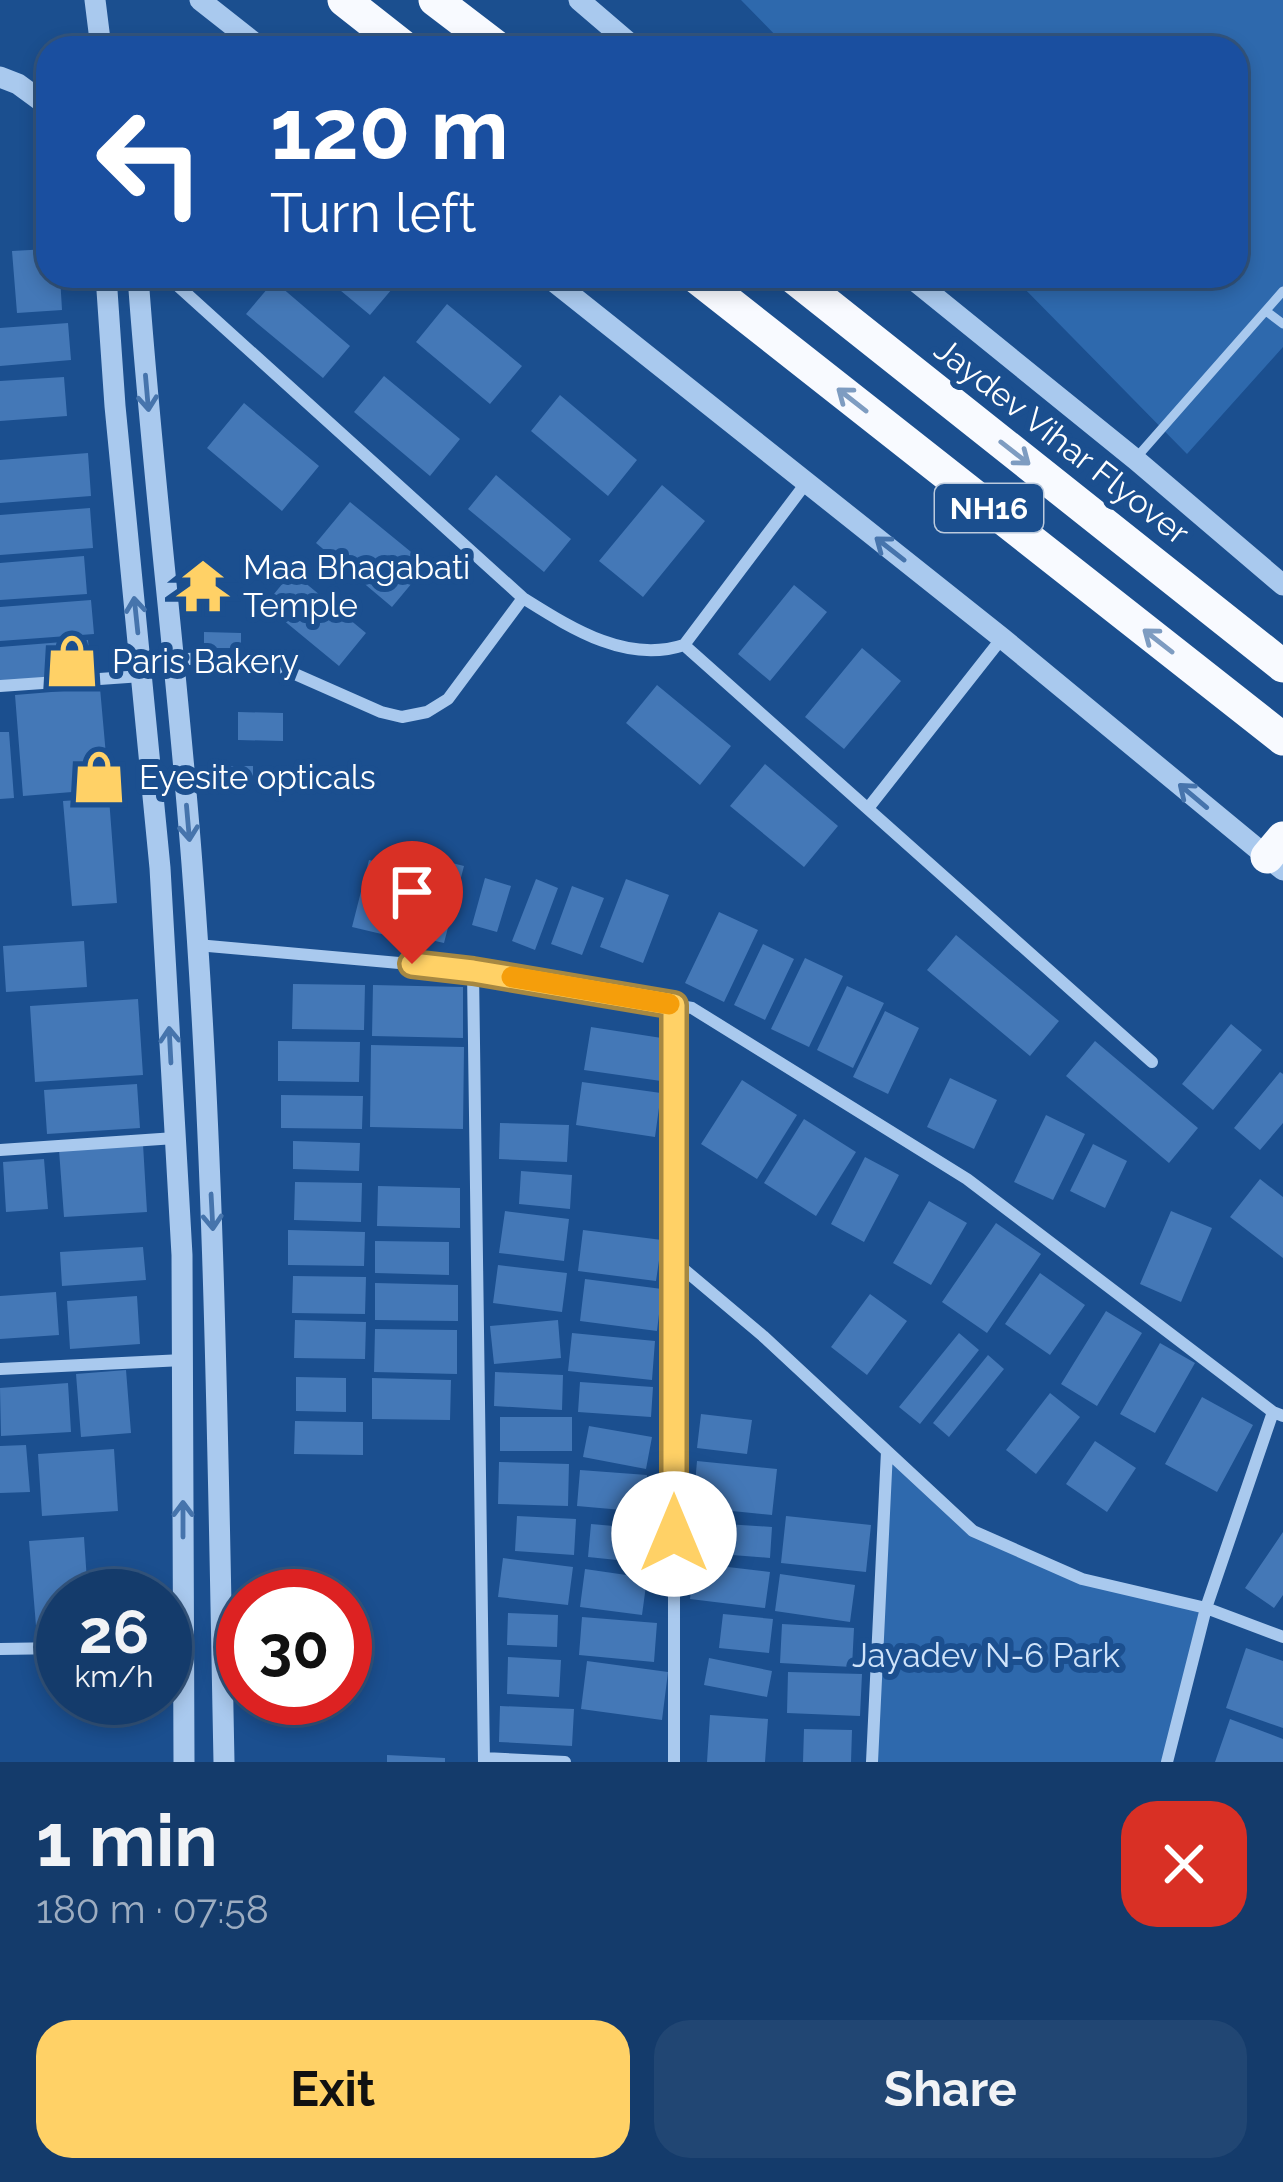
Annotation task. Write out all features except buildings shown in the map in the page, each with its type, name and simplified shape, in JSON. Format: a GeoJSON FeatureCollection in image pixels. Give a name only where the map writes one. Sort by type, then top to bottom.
{"type":"FeatureCollection","features":[{"type":"Feature","properties":{"kind":"highway"},"geometry":{"type":"LineString","coordinates":[[344,0],[390,36]]}},
{"type":"Feature","properties":{"kind":"highway"},"geometry":{"type":"LineString","coordinates":[[435,0],[482,36]]}},
{"type":"Feature","properties":{"kind":"highway","name":"NH16"},"geometry":{"type":"LineString","coordinates":[[709,288],[1283,739]]}},
{"type":"Feature","properties":{"kind":"highway","name":"Jaydev Vihar Flyover"},"geometry":{"type":"LineString","coordinates":[[807,288],[1283,666]]}},
{"type":"Feature","properties":{"kind":"street"},"geometry":{"type":"LineString","coordinates":[[95,0],[100,36]]}},
{"type":"Feature","properties":{"kind":"street"},"geometry":{"type":"LineString","coordinates":[[200,0],[246,36]]}},
{"type":"Feature","properties":{"kind":"street"},"geometry":{"type":"LineString","coordinates":[[579,0],[621,36]]}},
{"type":"Feature","properties":{"kind":"street"},"geometry":{"type":"LineString","coordinates":[[0,77],[36,97]]}},
{"type":"Feature","properties":{"kind":"street"},"geometry":{"type":"LineString","coordinates":[[107,288],[160,868],[176,1138],[183,1360],[176,1569]]}},
{"type":"Feature","properties":{"kind":"street"},"geometry":{"type":"LineString","coordinates":[[141,288],[147,403],[197,945],[214,1254],[224,1762]]}},
{"type":"Feature","properties":{"kind":"street"},"geometry":{"type":"LineString","coordinates":[[179,288],[524,598],[596,639],[646,650],[685,645],[806,483]]}},
{"type":"Feature","properties":{"kind":"street"},"geometry":{"type":"LineString","coordinates":[[563,288],[1278,855]]}},
{"type":"Feature","properties":{"kind":"street"},"geometry":{"type":"LineString","coordinates":[[924,288],[1283,585]]}},
{"type":"Feature","properties":{"kind":"street"},"geometry":{"type":"LineString","coordinates":[[174,660],[253,659],[402,717],[427,712],[448,699],[524,598]]}},
{"type":"Feature","properties":{"kind":"street"},"geometry":{"type":"LineString","coordinates":[[869,807],[1002,638]]}},
{"type":"Feature","properties":{"kind":"street"},"geometry":{"type":"LineString","coordinates":[[685,645],[1152,1062]]}},
{"type":"Feature","properties":{"kind":"street"},"geometry":{"type":"LineString","coordinates":[[0,686],[142,676]]}},
{"type":"Feature","properties":{"kind":"street"},"geometry":{"type":"LineString","coordinates":[[197,945],[473,971],[692,1007],[967,1179],[1278,1414],[1206,1608],[1167,1762]]}},
{"type":"Feature","properties":{"kind":"street"},"geometry":{"type":"LineString","coordinates":[[473,971],[484,1760],[565,1762]]}},
{"type":"Feature","properties":{"kind":"street"},"geometry":{"type":"LineString","coordinates":[[674,1005],[674,1762]]}},
{"type":"Feature","properties":{"kind":"street"},"geometry":{"type":"LineString","coordinates":[[0,1150],[176,1138]]}},
{"type":"Feature","properties":{"kind":"street"},"geometry":{"type":"LineString","coordinates":[[182,1255],[214,1254]]}},
{"type":"Feature","properties":{"kind":"street"},"geometry":{"type":"LineString","coordinates":[[674,1261],[763,1336],[973,1531],[1082,1579],[1206,1608],[1283,1637]]}},
{"type":"Feature","properties":{"kind":"street"},"geometry":{"type":"LineString","coordinates":[[0,1369],[183,1360]]}},
{"type":"Feature","properties":{"kind":"street"},"geometry":{"type":"LineString","coordinates":[[872,1762],[887,1451]]}},
{"type":"Feature","properties":{"kind":"street"},"geometry":{"type":"LineString","coordinates":[[0,1649],[36,1648]]}},
{"type":"Feature","properties":{"kind":"street"},"geometry":{"type":"LineString","coordinates":[[181,1725],[184,1762]]}},
{"type":"Feature","properties":{"kind":"lane"},"geometry":{"type":"LineString","coordinates":[[1135,459],[1283,291]]}},
{"type":"Feature","properties":{"kind":"lane"},"geometry":{"type":"LineString","coordinates":[[1266,311],[1283,324]]}},
{"type":"Feature","properties":{"kind":"green space"},"geometry":{"type":"Polygon","coordinates":[[[741,0],[1283,0],[1283,347],[1187,454],[1024,288],[1248,288],[1248,36],[776,36],[741,0]]]}},
{"type":"Feature","properties":{"kind":"green space","name":"Jayadev N-6 Park"},"geometry":{"type":"Polygon","coordinates":[[[887,1451],[973,1531],[1082,1579],[1206,1608],[1167,1762],[872,1762],[887,1451]]]}},
{"type":"Feature","properties":{"kind":"slow traffic"},"geometry":{"type":"LineString","coordinates":[[512,977],[669,1004]]}},
{"type":"Feature","properties":{"kind":"place","name":"Maa Bhagabati Temple"},"geometry":{"type":"Point","coordinates":[203,586]}},
{"type":"Feature","properties":{"kind":"place","name":"Paris Bakery"},"geometry":{"type":"Point","coordinates":[72,661]}},
{"type":"Feature","properties":{"kind":"place","name":"Eyesite opticals"},"geometry":{"type":"Point","coordinates":[99,777]}},
{"type":"Feature","properties":{"kind":"route"},"geometry":{"type":"LineString","coordinates":[[412,964],[674,1005],[674,1534]]}}]}
